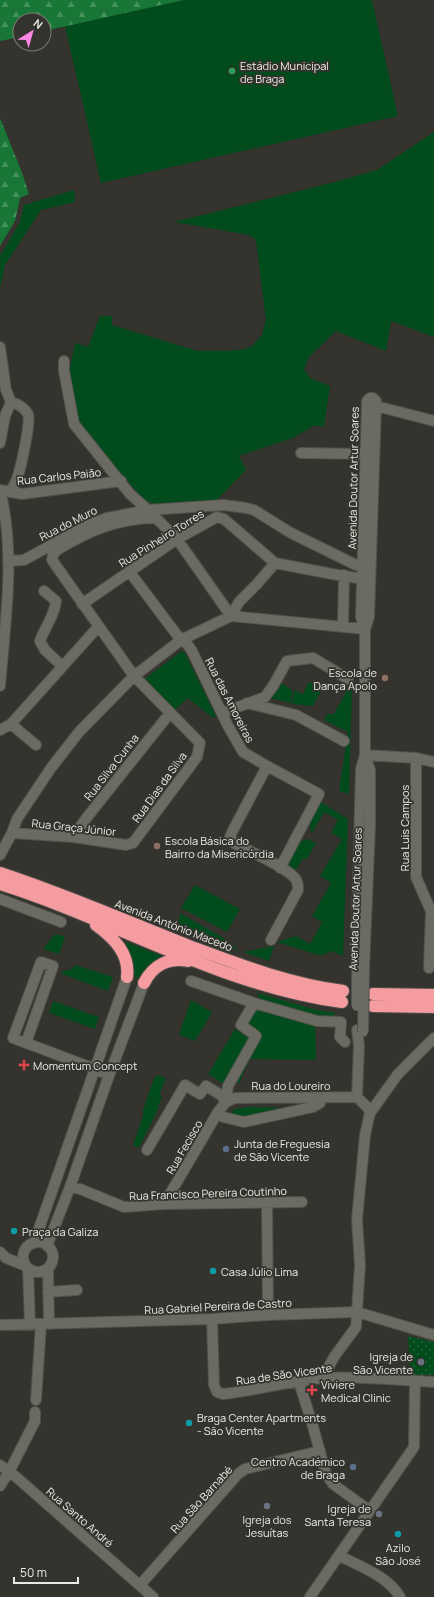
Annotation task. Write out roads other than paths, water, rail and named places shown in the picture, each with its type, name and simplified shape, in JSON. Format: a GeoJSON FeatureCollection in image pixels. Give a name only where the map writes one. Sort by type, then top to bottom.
{"type":"FeatureCollection","features":[{"type":"Feature","properties":{"kind":"highway","name":"Avenida António Macedo"},"geometry":{"type":"LineString","coordinates":[[0,873],[78,907],[210,967],[283,991],[314,998],[342,997],[259,972],[163,936],[78,907],[0,884]]}},
{"type":"Feature","properties":{"kind":"highway"},"geometry":{"type":"LineString","coordinates":[[78,907],[119,945],[127,962],[127,977]]}},
{"type":"Feature","properties":{"kind":"highway"},"geometry":{"type":"LineString","coordinates":[[144,982],[152,970],[167,961],[186,960],[210,967]]}},
{"type":"Feature","properties":{"kind":"highway"},"geometry":{"type":"LineString","coordinates":[[434,995],[373,1000],[434,1007]]}},
{"type":"Feature","properties":{"kind":"street"},"geometry":{"type":"LineString","coordinates":[[0,347],[6,390],[11,402],[5,416],[0,443]]}},
{"type":"Feature","properties":{"kind":"street"},"geometry":{"type":"LineString","coordinates":[[64,361],[64,371],[74,424],[136,501],[148,510],[177,539],[231,616]]}},
{"type":"Feature","properties":{"kind":"street","name":"Avenida Doutor Artur Soares"},"geometry":{"type":"LineString","coordinates":[[357,1097],[360,1031],[360,969],[356,960],[361,769],[365,755],[365,629],[369,617],[376,406],[376,401],[374,398],[370,398],[367,401],[361,617],[365,629]]}},
{"type":"Feature","properties":{"kind":"street"},"geometry":{"type":"LineString","coordinates":[[0,686],[6,613],[8,561],[7,522],[3,494],[14,487],[18,476],[29,418],[19,404],[11,402]]}},
{"type":"Feature","properties":{"kind":"street"},"geometry":{"type":"LineString","coordinates":[[376,406],[433,418]]}},
{"type":"Feature","properties":{"kind":"street"},"geometry":{"type":"LineString","coordinates":[[301,453],[366,454]]}},
{"type":"Feature","properties":{"kind":"street","name":"Rua Carlos Paião"},"geometry":{"type":"LineString","coordinates":[[3,494],[22,494],[121,482]]}},
{"type":"Feature","properties":{"kind":"street","name":"Rua do Muro"},"geometry":{"type":"LineString","coordinates":[[8,561],[24,560],[88,524],[106,518],[148,510],[224,505],[254,510],[291,533],[363,567]]}},
{"type":"Feature","properties":{"kind":"street","name":"Rua Pinheiro Torres"},"geometry":{"type":"LineString","coordinates":[[82,604],[177,539],[217,517],[224,518],[275,563]]}},
{"type":"Feature","properties":{"kind":"street"},"geometry":{"type":"LineString","coordinates":[[156,518],[128,520],[98,529],[57,550],[53,555],[52,560],[134,676],[170,713]]}},
{"type":"Feature","properties":{"kind":"street"},"geometry":{"type":"LineString","coordinates":[[231,616],[239,602],[275,563],[362,579]]}},
{"type":"Feature","properties":{"kind":"street","name":"Rua das Amoreiras"},"geometry":{"type":"LineString","coordinates":[[129,572],[181,640],[188,645],[192,651],[243,752],[318,794],[280,868]]}},
{"type":"Feature","properties":{"kind":"street"},"geometry":{"type":"LineString","coordinates":[[343,627],[344,575]]}},
{"type":"Feature","properties":{"kind":"street"},"geometry":{"type":"LineString","coordinates":[[44,591],[56,601],[56,609],[43,632],[40,641],[45,650],[62,666]]}},
{"type":"Feature","properties":{"kind":"street"},"geometry":{"type":"LineString","coordinates":[[0,855],[17,819],[55,763],[84,727],[134,676],[181,640],[231,616],[365,629]]}},
{"type":"Feature","properties":{"kind":"street"},"geometry":{"type":"LineString","coordinates":[[0,730],[11,724],[98,627]]}},
{"type":"Feature","properties":{"kind":"street"},"geometry":{"type":"LineString","coordinates":[[222,713],[265,697],[287,661],[313,658],[348,679]]}},
{"type":"Feature","properties":{"kind":"street"},"geometry":{"type":"LineString","coordinates":[[247,703],[296,715],[344,741]]}},
{"type":"Feature","properties":{"kind":"street","name":"Rua Dias da Silva"},"geometry":{"type":"LineString","coordinates":[[133,843],[197,756],[200,743],[170,713]]}},
{"type":"Feature","properties":{"kind":"street","name":"Rua Silva Cunha"},"geometry":{"type":"LineString","coordinates":[[73,837],[170,713]]}},
{"type":"Feature","properties":{"kind":"street"},"geometry":{"type":"LineString","coordinates":[[11,724],[36,745]]}},
{"type":"Feature","properties":{"kind":"street"},"geometry":{"type":"LineString","coordinates":[[365,755],[416,758],[434,762]]}},
{"type":"Feature","properties":{"kind":"street","name":"Rua Luis Campos"},"geometry":{"type":"LineString","coordinates":[[416,758],[416,877],[431,911],[429,968]]}},
{"type":"Feature","properties":{"kind":"street"},"geometry":{"type":"LineString","coordinates":[[266,766],[230,837],[234,843],[280,868],[295,878],[298,884],[298,890],[271,940]]}},
{"type":"Feature","properties":{"kind":"street","name":"Rua Graça Júnior"},"geometry":{"type":"LineString","coordinates":[[12,832],[73,837],[126,845],[133,843]]}},
{"type":"Feature","properties":{"kind":"street"},"geometry":{"type":"LineString","coordinates":[[0,898],[61,922]]}},
{"type":"Feature","properties":{"kind":"street"},"geometry":{"type":"LineString","coordinates":[[26,1043],[53,966],[41,962],[13,1038],[26,1043],[96,1069],[103,1074],[107,1080]]}},
{"type":"Feature","properties":{"kind":"street"},"geometry":{"type":"LineString","coordinates":[[30,1324],[27,1267],[24,1255],[25,1250],[34,1243],[127,977]]}},
{"type":"Feature","properties":{"kind":"street"},"geometry":{"type":"LineString","coordinates":[[191,981],[254,1003],[317,1021],[341,1022],[340,1037],[345,1042]]}},
{"type":"Feature","properties":{"kind":"street"},"geometry":{"type":"LineString","coordinates":[[47,1246],[70,1187],[107,1080],[144,982]]}},
{"type":"Feature","properties":{"kind":"street"},"geometry":{"type":"LineString","coordinates":[[226,1102],[228,1086],[256,1036],[241,1025],[254,1003]]}},
{"type":"Feature","properties":{"kind":"street"},"geometry":{"type":"LineString","coordinates":[[323,1378],[334,1357],[356,1327],[360,1264],[357,1219],[365,1135],[370,1113],[398,1074],[434,1038]]}},
{"type":"Feature","properties":{"kind":"street"},"geometry":{"type":"LineString","coordinates":[[147,1150],[185,1085],[200,1094],[206,1086],[220,1095],[226,1102]]}},
{"type":"Feature","properties":{"kind":"street"},"geometry":{"type":"LineString","coordinates":[[357,1097],[368,1108],[370,1113]]}},
{"type":"Feature","properties":{"kind":"street","name":"Rua do Loureiro"},"geometry":{"type":"LineString","coordinates":[[226,1102],[235,1098],[357,1097]]}},
{"type":"Feature","properties":{"kind":"street","name":"Rua Fecisco"},"geometry":{"type":"LineString","coordinates":[[164,1204],[218,1112],[226,1102]]}},
{"type":"Feature","properties":{"kind":"street"},"geometry":{"type":"LineString","coordinates":[[223,1117],[244,1122],[313,1107],[320,1103]]}},
{"type":"Feature","properties":{"kind":"street"},"geometry":{"type":"LineString","coordinates":[[74,1127],[89,1132]]}},
{"type":"Feature","properties":{"kind":"street","name":"Rua Francisco Pereira Coutinho"},"geometry":{"type":"LineString","coordinates":[[70,1187],[80,1189],[124,1207],[164,1204],[302,1202]]}},
{"type":"Feature","properties":{"kind":"street"},"geometry":{"type":"LineString","coordinates":[[266,1202],[268,1315]]}},
{"type":"Feature","properties":{"kind":"street"},"geometry":{"type":"LineString","coordinates":[[34,1243],[47,1246],[53,1257],[51,1265],[48,1269],[48,1292],[36,1400]]}},
{"type":"Feature","properties":{"kind":"street"},"geometry":{"type":"LineString","coordinates":[[0,1252],[6,1258],[38,1272],[48,1269]]}},
{"type":"Feature","properties":{"kind":"street"},"geometry":{"type":"LineString","coordinates":[[48,1292],[77,1290]]}},
{"type":"Feature","properties":{"kind":"street","name":"Rua Gabriel Pereira de Castro"},"geometry":{"type":"LineString","coordinates":[[0,1325],[212,1319],[268,1315],[358,1312],[434,1335]]}},
{"type":"Feature","properties":{"kind":"street","name":"Rua de São Vicente"},"geometry":{"type":"LineString","coordinates":[[212,1319],[214,1385],[217,1392],[223,1394],[323,1378],[370,1378],[434,1382]]}},
{"type":"Feature","properties":{"kind":"street"},"geometry":{"type":"LineString","coordinates":[[310,1597],[340,1556],[414,1447],[415,1381]]}},
{"type":"Feature","properties":{"kind":"street"},"geometry":{"type":"LineString","coordinates":[[299,1382],[326,1474],[333,1484],[370,1511]]}},
{"type":"Feature","properties":{"kind":"street"},"geometry":{"type":"LineString","coordinates":[[0,1486],[9,1472],[35,1421],[35,1412]]}},
{"type":"Feature","properties":{"kind":"street","name":"Rua São Barnabé"},"geometry":{"type":"LineString","coordinates":[[140,1585],[238,1474],[245,1469],[320,1451]]}},
{"type":"Feature","properties":{"kind":"street","name":"Rua Santo André"},"geometry":{"type":"LineString","coordinates":[[0,1465],[153,1597]]}},
{"type":"Feature","properties":{"kind":"street"},"geometry":{"type":"LineString","coordinates":[[340,1556],[388,1582],[396,1589],[400,1597]]}},
{"type":"Feature","properties":{"kind":"place","name":"Estádio Municipal de Braga"},"geometry":{"type":"Point","coordinates":[232,71]}},
{"type":"Feature","properties":{"kind":"place","name":"Escola de Dança Apolo"},"geometry":{"type":"Point","coordinates":[385,678]}},
{"type":"Feature","properties":{"kind":"place","name":"Escola Básica do Bairro da Misericórdia"},"geometry":{"type":"Point","coordinates":[157,846]}},
{"type":"Feature","properties":{"kind":"place","name":"Momentum Concept"},"geometry":{"type":"Point","coordinates":[24,1065]}},
{"type":"Feature","properties":{"kind":"place","name":"Junta de Freguesia de São Vicente"},"geometry":{"type":"Point","coordinates":[226,1149]}},
{"type":"Feature","properties":{"kind":"place","name":"Praça da Galiza"},"geometry":{"type":"Point","coordinates":[14,1231]}},
{"type":"Feature","properties":{"kind":"place","name":"Casa Júlio Lima"},"geometry":{"type":"Point","coordinates":[213,1271]}},
{"type":"Feature","properties":{"kind":"place","name":"Igreja de São Vicente"},"geometry":{"type":"Point","coordinates":[421,1362]}},
{"type":"Feature","properties":{"kind":"place","name":"Viviere Medical Clinic"},"geometry":{"type":"Point","coordinates":[312,1390]}},
{"type":"Feature","properties":{"kind":"place","name":"Braga Center Apartments - São Vicente"},"geometry":{"type":"Point","coordinates":[189,1423]}},
{"type":"Feature","properties":{"kind":"place","name":"Centro Académico de Braga"},"geometry":{"type":"Point","coordinates":[353,1467]}},
{"type":"Feature","properties":{"kind":"place","name":"Igreja dos Jesuítas"},"geometry":{"type":"Point","coordinates":[267,1506]}},
{"type":"Feature","properties":{"kind":"place","name":"Igreja de Santa Teresa"},"geometry":{"type":"Point","coordinates":[379,1514]}},
{"type":"Feature","properties":{"kind":"place","name":"Azilo São José"},"geometry":{"type":"Point","coordinates":[398,1534]}}]}
